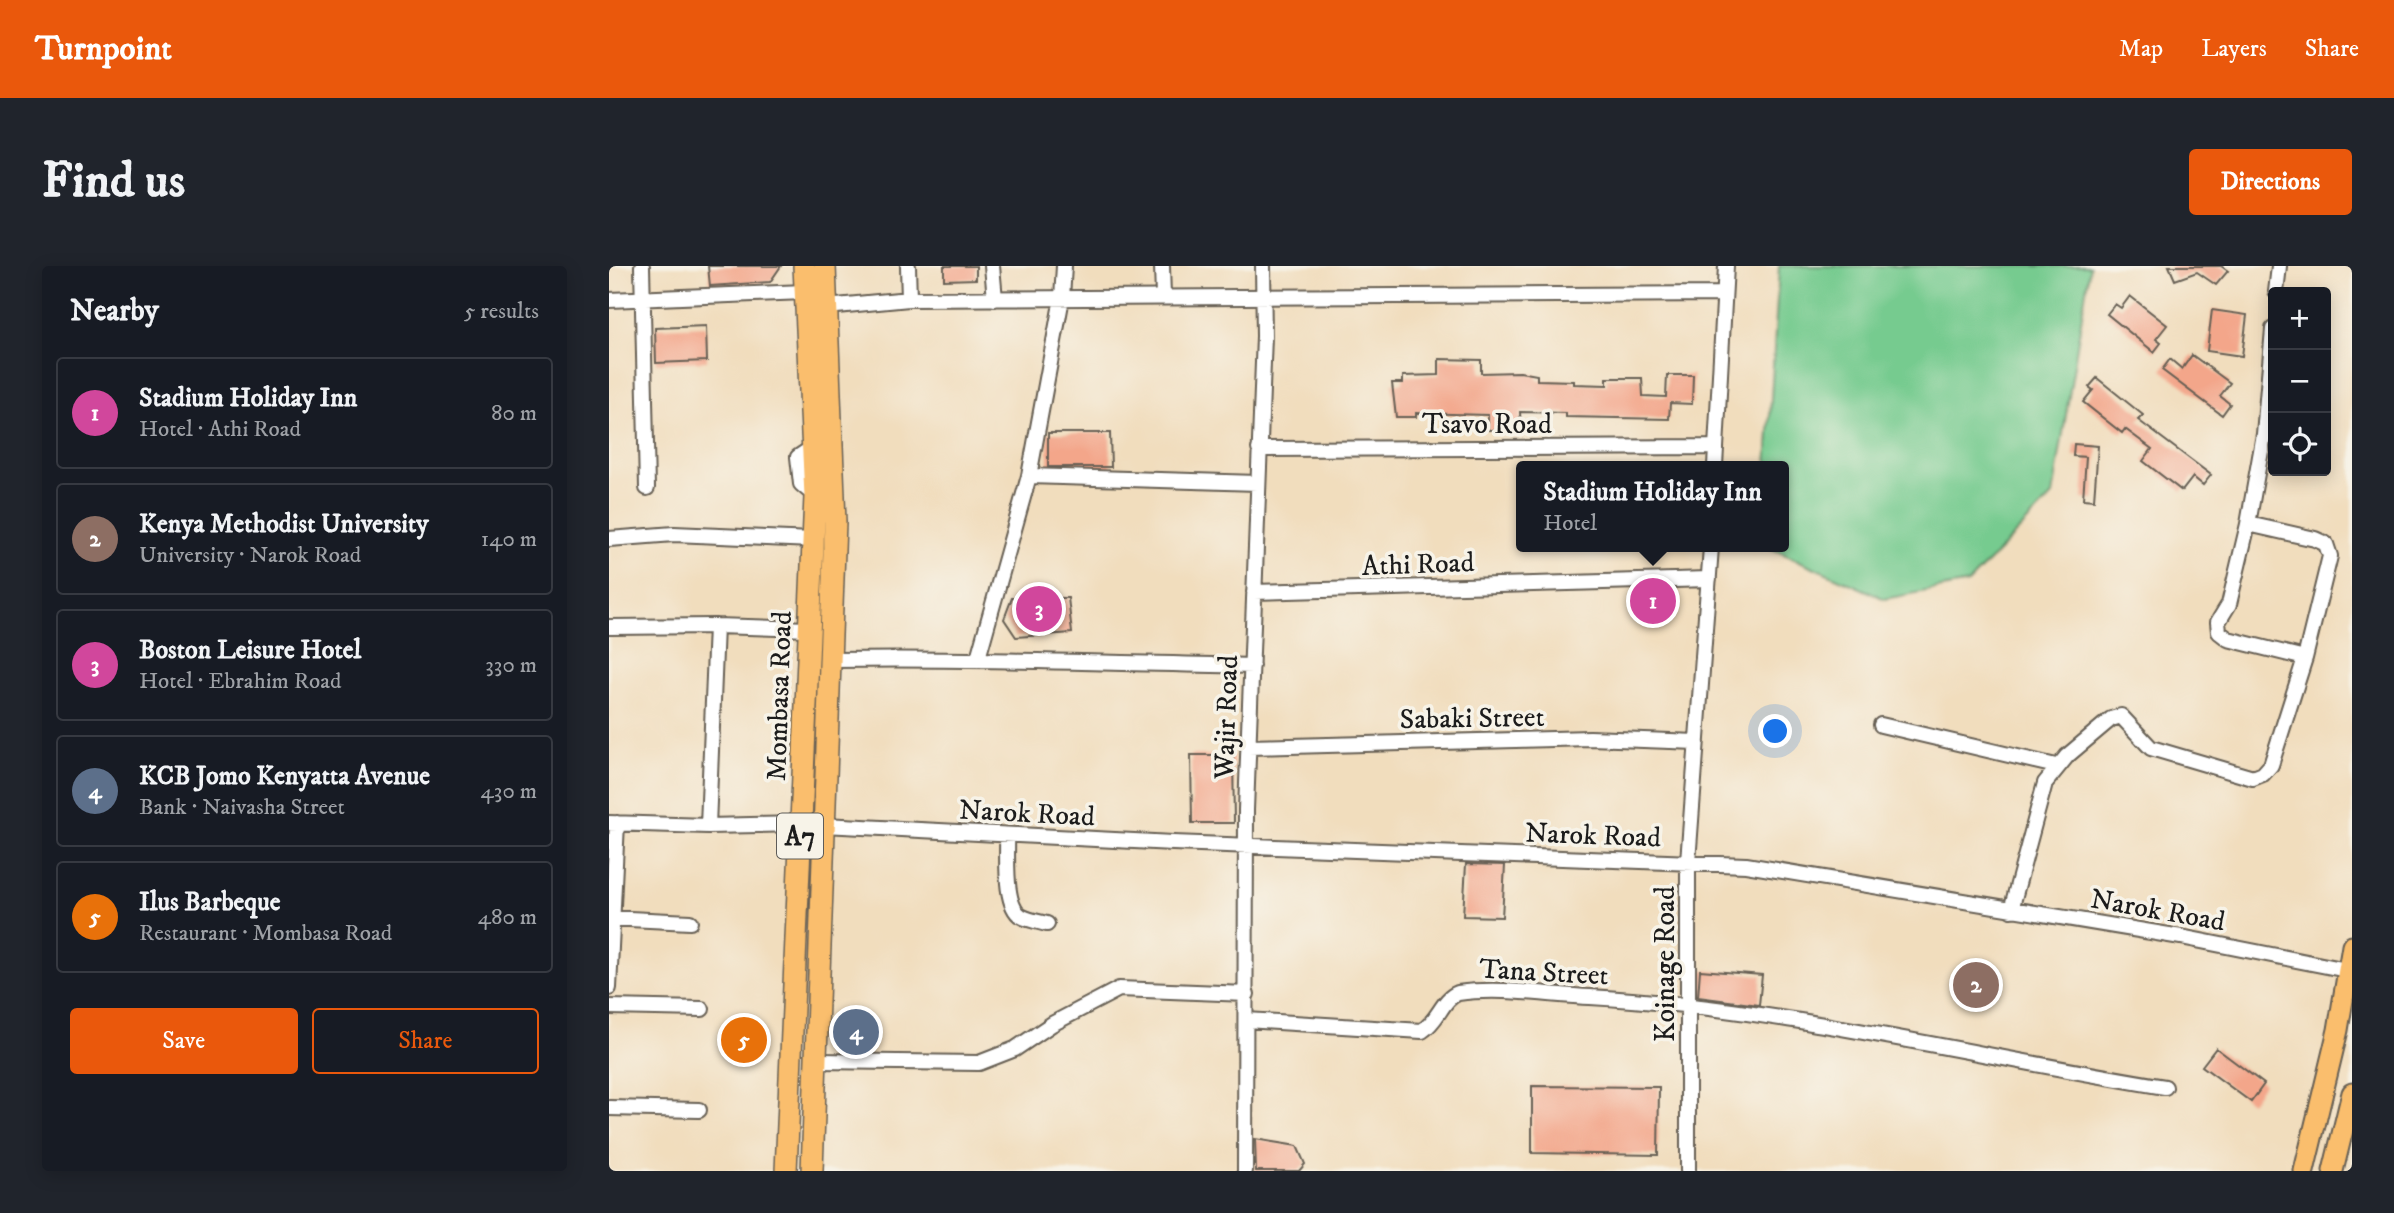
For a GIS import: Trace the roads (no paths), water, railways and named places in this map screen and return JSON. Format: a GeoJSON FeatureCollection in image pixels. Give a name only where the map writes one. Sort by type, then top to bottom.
{"type":"FeatureCollection","features":[{"type":"Feature","properties":{"kind":"highway","name":"Mombasa Road"},"geometry":{"type":"LineString","coordinates":[[804,266],[805,292],[817,335],[835,522],[812,1171]]}},
{"type":"Feature","properties":{"kind":"highway","name":"Mombasa Road"},"geometry":{"type":"LineString","coordinates":[[786,1171],[815,496],[813,447],[817,335],[826,307],[825,266]]}},
{"type":"Feature","properties":{"kind":"highway"},"geometry":{"type":"LineString","coordinates":[[803,785],[825,785]]}},
{"type":"Feature","properties":{"kind":"highway"},"geometry":{"type":"LineString","coordinates":[[799,870],[822,871]]}},
{"type":"Feature","properties":{"kind":"main road"},"geometry":{"type":"LineString","coordinates":[[2304,1171],[2338,1030],[2352,946]]}},
{"type":"Feature","properties":{"kind":"main road"},"geometry":{"type":"LineString","coordinates":[[2333,1171],[2352,1093]]}},
{"type":"Feature","properties":{"kind":"street"},"geometry":{"type":"LineString","coordinates":[[642,266],[647,488]]}},
{"type":"Feature","properties":{"kind":"street"},"geometry":{"type":"LineString","coordinates":[[908,266],[909,299]]}},
{"type":"Feature","properties":{"kind":"street"},"geometry":{"type":"LineString","coordinates":[[992,266],[995,299]]}},
{"type":"Feature","properties":{"kind":"street"},"geometry":{"type":"LineString","coordinates":[[978,658],[1029,476],[1062,298],[1064,266]]}},
{"type":"Feature","properties":{"kind":"street"},"geometry":{"type":"LineString","coordinates":[[1162,266],[1163,296]]}},
{"type":"Feature","properties":{"kind":"street","name":"Wajir Road"},"geometry":{"type":"LineString","coordinates":[[1245,1171],[1245,845],[1263,266]]}},
{"type":"Feature","properties":{"kind":"street"},"geometry":{"type":"LineString","coordinates":[[1715,461],[1725,266]]}},
{"type":"Feature","properties":{"kind":"street"},"geometry":{"type":"LineString","coordinates":[[2277,287],[2279,266]]}},
{"type":"Feature","properties":{"kind":"street"},"geometry":{"type":"LineString","coordinates":[[609,300],[805,292]]}},
{"type":"Feature","properties":{"kind":"street"},"geometry":{"type":"LineString","coordinates":[[826,307],[909,299],[1723,294]]}},
{"type":"Feature","properties":{"kind":"street"},"geometry":{"type":"LineString","coordinates":[[2271,350],[2264,434],[2248,524],[2229,604],[2218,622],[2219,632],[2228,639],[2305,658]]}},
{"type":"Feature","properties":{"kind":"street","name":"Tsavo Road"},"geometry":{"type":"LineString","coordinates":[[1259,449],[1716,447]]}},
{"type":"Feature","properties":{"kind":"street"},"geometry":{"type":"LineString","coordinates":[[1029,476],[1258,483]]}},
{"type":"Feature","properties":{"kind":"street"},"geometry":{"type":"LineString","coordinates":[[2011,910],[2045,783],[2056,766],[2111,719],[2121,716],[2151,748],[2253,778],[2263,774],[2271,765],[2305,658],[2330,556],[2326,544],[2248,524]]}},
{"type":"Feature","properties":{"kind":"street"},"geometry":{"type":"LineString","coordinates":[[609,539],[656,534],[813,541]]}},
{"type":"Feature","properties":{"kind":"street","name":"Koinage Road"},"geometry":{"type":"LineString","coordinates":[[1688,1171],[1688,862],[1711,552]]}},
{"type":"Feature","properties":{"kind":"street","name":"Athi Road"},"geometry":{"type":"LineString","coordinates":[[1254,592],[1709,579]]}},
{"type":"Feature","properties":{"kind":"street"},"geometry":{"type":"LineString","coordinates":[[708,826],[716,626]]}},
{"type":"Feature","properties":{"kind":"street"},"geometry":{"type":"LineString","coordinates":[[609,627],[809,629]]}},
{"type":"Feature","properties":{"kind":"street"},"geometry":{"type":"LineString","coordinates":[[830,660],[978,658],[1100,664],[1252,666]]}},
{"type":"Feature","properties":{"kind":"street"},"geometry":{"type":"LineString","coordinates":[[1881,725],[2056,766]]}},
{"type":"Feature","properties":{"kind":"street","name":"Sabaki Street"},"geometry":{"type":"LineString","coordinates":[[1248,747],[1590,738],[1697,742]]}},
{"type":"Feature","properties":{"kind":"street"},"geometry":{"type":"LineString","coordinates":[[609,988],[613,823],[708,826],[801,824]]}},
{"type":"Feature","properties":{"kind":"street","name":"Narok Road"},"geometry":{"type":"LineString","coordinates":[[824,825],[1007,836],[1746,865],[2181,937],[2349,971]]}},
{"type":"Feature","properties":{"kind":"street"},"geometry":{"type":"LineString","coordinates":[[1007,836],[1009,895],[1013,909],[1021,916],[1047,924]]}},
{"type":"Feature","properties":{"kind":"street"},"geometry":{"type":"LineString","coordinates":[[610,918],[690,922]]}},
{"type":"Feature","properties":{"kind":"street"},"geometry":{"type":"LineString","coordinates":[[816,1061],[979,1063],[1015,1049],[1052,1024],[1119,989],[1247,995]]}},
{"type":"Feature","properties":{"kind":"street","name":"Tana Street"},"geometry":{"type":"LineString","coordinates":[[1246,1020],[1422,1031],[1436,1021],[1453,995],[1465,992],[1690,1006]]}},
{"type":"Feature","properties":{"kind":"street"},"geometry":{"type":"LineString","coordinates":[[1690,1006],[1860,1031],[2037,1067],[2165,1087]]}},
{"type":"Feature","properties":{"kind":"street"},"geometry":{"type":"LineString","coordinates":[[609,1007],[702,1009]]}},
{"type":"Feature","properties":{"kind":"street"},"geometry":{"type":"LineString","coordinates":[[609,1108],[699,1110]]}},
{"type":"Feature","properties":{"kind":"place","name":"Stadium Holiday Inn"},"geometry":{"type":"Point","coordinates":[1653,601]}},
{"type":"Feature","properties":{"kind":"place","name":"Boston Leisure Hotel"},"geometry":{"type":"Point","coordinates":[1039,609]}},
{"type":"Feature","properties":{"kind":"place","name":"Kenya Methodist University"},"geometry":{"type":"Point","coordinates":[1976,985]}},
{"type":"Feature","properties":{"kind":"place","name":"KCB Jomo Kenyatta Avenue"},"geometry":{"type":"Point","coordinates":[856,1032]}},
{"type":"Feature","properties":{"kind":"place","name":"Ilus Barbeque"},"geometry":{"type":"Point","coordinates":[744,1040]}}]}
